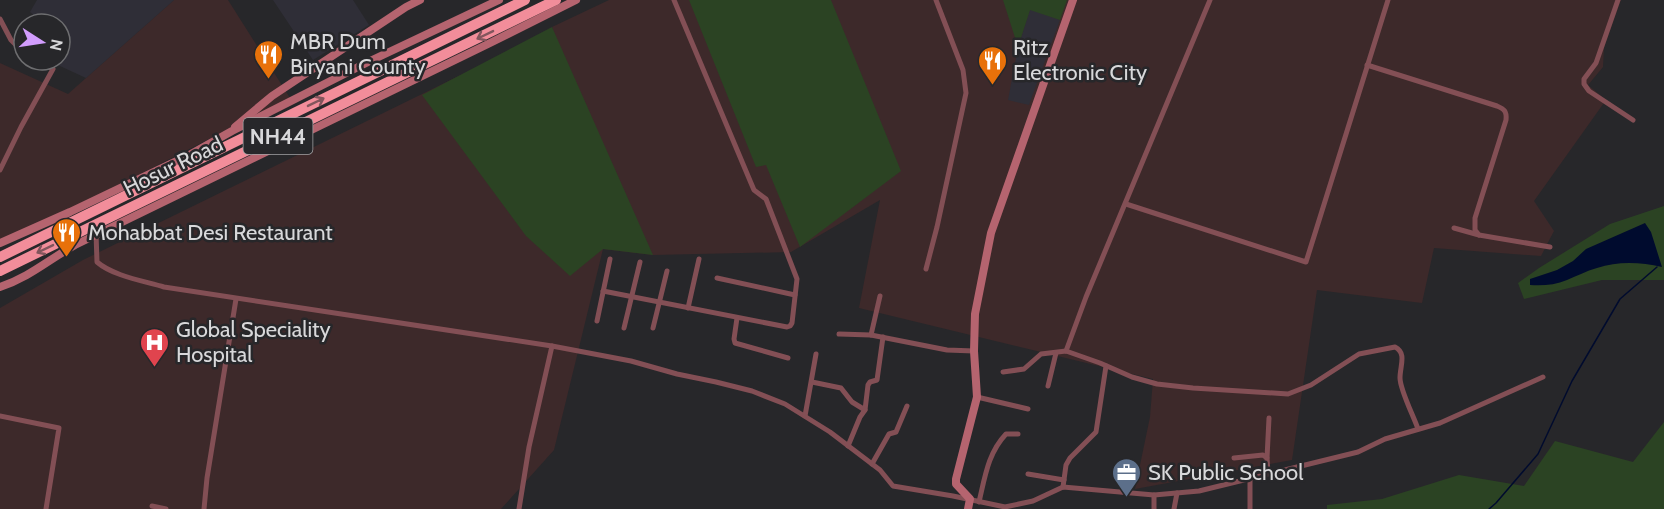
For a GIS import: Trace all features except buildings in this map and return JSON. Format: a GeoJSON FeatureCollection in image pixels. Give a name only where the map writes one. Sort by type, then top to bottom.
{"type":"FeatureCollection","features":[{"type":"Feature","properties":{"kind":"highway","name":"Hosur Road"},"geometry":{"type":"LineString","coordinates":[[0,257],[442,34],[525,0]]}},
{"type":"Feature","properties":{"kind":"highway","name":"Hosur Road"},"geometry":{"type":"LineString","coordinates":[[0,271],[95,231],[556,0]]}},
{"type":"Feature","properties":{"kind":"street"},"geometry":{"type":"LineString","coordinates":[[232,131],[240,121],[273,96],[404,3],[420,0]]}},
{"type":"Feature","properties":{"kind":"street"},"geometry":{"type":"LineString","coordinates":[[0,243],[191,154],[338,78],[442,34],[498,0]]}},
{"type":"Feature","properties":{"kind":"street"},"geometry":{"type":"LineString","coordinates":[[0,287],[21,280],[95,231],[488,45],[576,0]]}},
{"type":"Feature","properties":{"kind":"street"},"geometry":{"type":"LineString","coordinates":[[603,291],[737,318],[790,326],[797,279],[766,199],[754,190],[674,0]]}},
{"type":"Feature","properties":{"kind":"street"},"geometry":{"type":"LineString","coordinates":[[926,269],[966,93],[963,70],[936,0]]}},
{"type":"Feature","properties":{"kind":"street"},"geometry":{"type":"LineString","coordinates":[[974,501],[956,484],[956,478],[977,397],[974,351],[975,314],[991,234],[1073,0]]}},
{"type":"Feature","properties":{"kind":"street"},"geometry":{"type":"LineString","coordinates":[[1066,351],[1086,297],[1210,0]]}},
{"type":"Feature","properties":{"kind":"street"},"geometry":{"type":"LineString","coordinates":[[1126,204],[1306,262],[1388,0]]}},
{"type":"Feature","properties":{"kind":"street"},"geometry":{"type":"LineString","coordinates":[[1618,0],[1596,63],[1584,79],[1584,84],[1589,91],[1633,120]]}},
{"type":"Feature","properties":{"kind":"street"},"geometry":{"type":"LineString","coordinates":[[0,19],[12,41]]}},
{"type":"Feature","properties":{"kind":"street"},"geometry":{"type":"LineString","coordinates":[[1368,65],[1503,108],[1507,113],[1475,218],[1475,230],[1479,235]]}},
{"type":"Feature","properties":{"kind":"street"},"geometry":{"type":"LineString","coordinates":[[0,170],[51,72]]}},
{"type":"Feature","properties":{"kind":"street"},"geometry":{"type":"LineString","coordinates":[[1454,228],[1550,248]]}},
{"type":"Feature","properties":{"kind":"street"},"geometry":{"type":"LineString","coordinates":[[95,231],[97,262],[109,270],[164,287],[552,346],[631,361],[752,391],[785,404],[830,432],[880,470],[893,486],[1005,507],[1033,501],[1064,484]]}},
{"type":"Feature","properties":{"kind":"street"},"geometry":{"type":"LineString","coordinates":[[597,321],[610,259]]}},
{"type":"Feature","properties":{"kind":"street"},"geometry":{"type":"LineString","coordinates":[[688,308],[699,259]]}},
{"type":"Feature","properties":{"kind":"street"},"geometry":{"type":"LineString","coordinates":[[624,328],[640,262]]}},
{"type":"Feature","properties":{"kind":"street"},"geometry":{"type":"LineString","coordinates":[[653,328],[667,271]]}},
{"type":"Feature","properties":{"kind":"street"},"geometry":{"type":"LineString","coordinates":[[717,278],[795,295]]}},
{"type":"Feature","properties":{"kind":"street"},"geometry":{"type":"LineString","coordinates":[[871,335],[880,296]]}},
{"type":"Feature","properties":{"kind":"street"},"geometry":{"type":"LineString","coordinates":[[204,509],[236,299]]}},
{"type":"Feature","properties":{"kind":"street"},"geometry":{"type":"LineString","coordinates":[[737,318],[735,343],[788,358]]}},
{"type":"Feature","properties":{"kind":"street"},"geometry":{"type":"LineString","coordinates":[[839,334],[871,335],[947,350],[974,351]]}},
{"type":"Feature","properties":{"kind":"street"},"geometry":{"type":"LineString","coordinates":[[848,446],[865,410],[868,385],[877,380],[883,337]]}},
{"type":"Feature","properties":{"kind":"street"},"geometry":{"type":"LineString","coordinates":[[528,509],[519,508],[529,447],[552,346]]}},
{"type":"Feature","properties":{"kind":"street"},"geometry":{"type":"LineString","coordinates":[[1003,372],[1024,369],[1041,354],[1066,351],[1132,377],[1157,384],[1288,394],[1311,386],[1359,354],[1395,347],[1401,350],[1400,381],[1418,429]]}},
{"type":"Feature","properties":{"kind":"street"},"geometry":{"type":"LineString","coordinates":[[1048,386],[1056,353]]}},
{"type":"Feature","properties":{"kind":"street"},"geometry":{"type":"LineString","coordinates":[[805,416],[816,354]]}},
{"type":"Feature","properties":{"kind":"street"},"geometry":{"type":"LineString","coordinates":[[1064,484],[1066,465],[1070,458],[1096,432],[1106,366]]}},
{"type":"Feature","properties":{"kind":"street"},"geometry":{"type":"LineString","coordinates":[[1028,474],[1064,484],[1154,495],[1199,491],[1358,452],[1385,439],[1440,423],[1543,377]]}},
{"type":"Feature","properties":{"kind":"street"},"geometry":{"type":"LineString","coordinates":[[812,382],[841,387],[852,402],[865,410]]}},
{"type":"Feature","properties":{"kind":"street"},"geometry":{"type":"LineString","coordinates":[[977,397],[1028,409]]}},
{"type":"Feature","properties":{"kind":"street"},"geometry":{"type":"LineString","coordinates":[[872,464],[889,434],[896,432],[907,406]]}},
{"type":"Feature","properties":{"kind":"street"},"geometry":{"type":"LineString","coordinates":[[0,416],[59,428],[46,509]]}},
{"type":"Feature","properties":{"kind":"street"},"geometry":{"type":"LineString","coordinates":[[1268,473],[1269,418]]}},
{"type":"Feature","properties":{"kind":"street"},"geometry":{"type":"LineString","coordinates":[[968,509],[974,501],[996,443],[1006,434],[1018,434]]}},
{"type":"Feature","properties":{"kind":"street"},"geometry":{"type":"LineString","coordinates":[[1234,458],[1263,456],[1267,458]]}},
{"type":"Feature","properties":{"kind":"street"},"geometry":{"type":"LineString","coordinates":[[1250,477],[1250,509]]}},
{"type":"Feature","properties":{"kind":"street"},"geometry":{"type":"LineString","coordinates":[[1174,509],[1177,493]]}},
{"type":"Feature","properties":{"kind":"street"},"geometry":{"type":"LineString","coordinates":[[1154,495],[1154,509]]}},
{"type":"Feature","properties":{"kind":"street"},"geometry":{"type":"LineString","coordinates":[[152,506],[166,509]]}},
{"type":"Feature","properties":{"kind":"shaded area"},"geometry":{"type":"Polygon","coordinates":[[[37,0],[174,0],[86,78],[72,72],[72,12],[30,12],[37,0]]]}},
{"type":"Feature","properties":{"kind":"shaded area"},"geometry":{"type":"Polygon","coordinates":[[[174,0],[228,0],[290,98],[0,245],[0,63],[12,68],[12,72],[20,72],[68,94],[174,0]]]}},
{"type":"Feature","properties":{"kind":"shaded area"},"geometry":{"type":"Polygon","coordinates":[[[273,0],[353,0],[369,25],[313,60],[273,0]]]}},
{"type":"Feature","properties":{"kind":"shaded area"},"geometry":{"type":"Polygon","coordinates":[[[609,0],[1621,0],[1604,48],[1603,67],[1588,85],[1606,100],[1534,201],[1554,231],[1541,256],[1434,248],[1422,303],[1317,290],[1292,460],[1135,489],[1150,417],[1153,379],[859,308],[880,200],[791,252],[653,255],[603,249],[554,450],[501,509],[0,509],[0,308],[83,260],[553,30],[552,27],[609,0]]]}},
{"type":"Feature","properties":{"kind":"shaded area"},"geometry":{"type":"Polygon","coordinates":[[[1030,9],[1060,20],[1029,105],[1008,100],[1018,47],[1030,9]]]}},
{"type":"Feature","properties":{"kind":"green space"},"geometry":{"type":"Polygon","coordinates":[[[689,0],[831,0],[901,171],[800,247],[766,165],[756,167],[689,0]]]}},
{"type":"Feature","properties":{"kind":"green space"},"geometry":{"type":"Polygon","coordinates":[[[1003,0],[1067,0],[1060,20],[1030,10],[1018,47],[1003,0]]]}},
{"type":"Feature","properties":{"kind":"green space"},"geometry":{"type":"Polygon","coordinates":[[[552,27],[653,255],[603,249],[570,276],[526,236],[422,95],[552,27]]]}},
{"type":"Feature","properties":{"kind":"green space"},"geometry":{"type":"Polygon","coordinates":[[[1664,206],[1664,280],[1602,280],[1524,299],[1518,283],[1539,268],[1610,224],[1664,206]]]}},
{"type":"Feature","properties":{"kind":"green space"},"geometry":{"type":"Polygon","coordinates":[[[1664,422],[1664,509],[1327,509],[1327,505],[1382,499],[1459,475],[1524,486],[1555,441],[1633,462],[1664,422]]]}},
{"type":"Feature","properties":{"kind":"water"},"geometry":{"type":"Polygon","coordinates":[[[1645,223],[1651,232],[1662,267],[1637,263],[1613,264],[1593,269],[1558,283],[1530,285],[1530,279],[1557,270],[1573,261],[1586,249],[1645,223]]]}},
{"type":"Feature","properties":{"kind":"waterway"},"geometry":{"type":"LineString","coordinates":[[1489,509],[1538,454],[1572,381],[1620,299],[1657,267]]}},
{"type":"Feature","properties":{"kind":"place","name":"MBR Dum Biryani County"},"geometry":{"type":"Point","coordinates":[269,80]}},
{"type":"Feature","properties":{"kind":"place","name":"Ritz Electronic City"},"geometry":{"type":"Point","coordinates":[992,86]}},
{"type":"Feature","properties":{"kind":"place","name":"Mohabbat Desi Restaurant"},"geometry":{"type":"Point","coordinates":[67,258]}},
{"type":"Feature","properties":{"kind":"place","name":"Global Speciality Hospital"},"geometry":{"type":"Point","coordinates":[155,368]}},
{"type":"Feature","properties":{"kind":"place","name":"SK Public School"},"geometry":{"type":"Point","coordinates":[1127,498]}}]}
